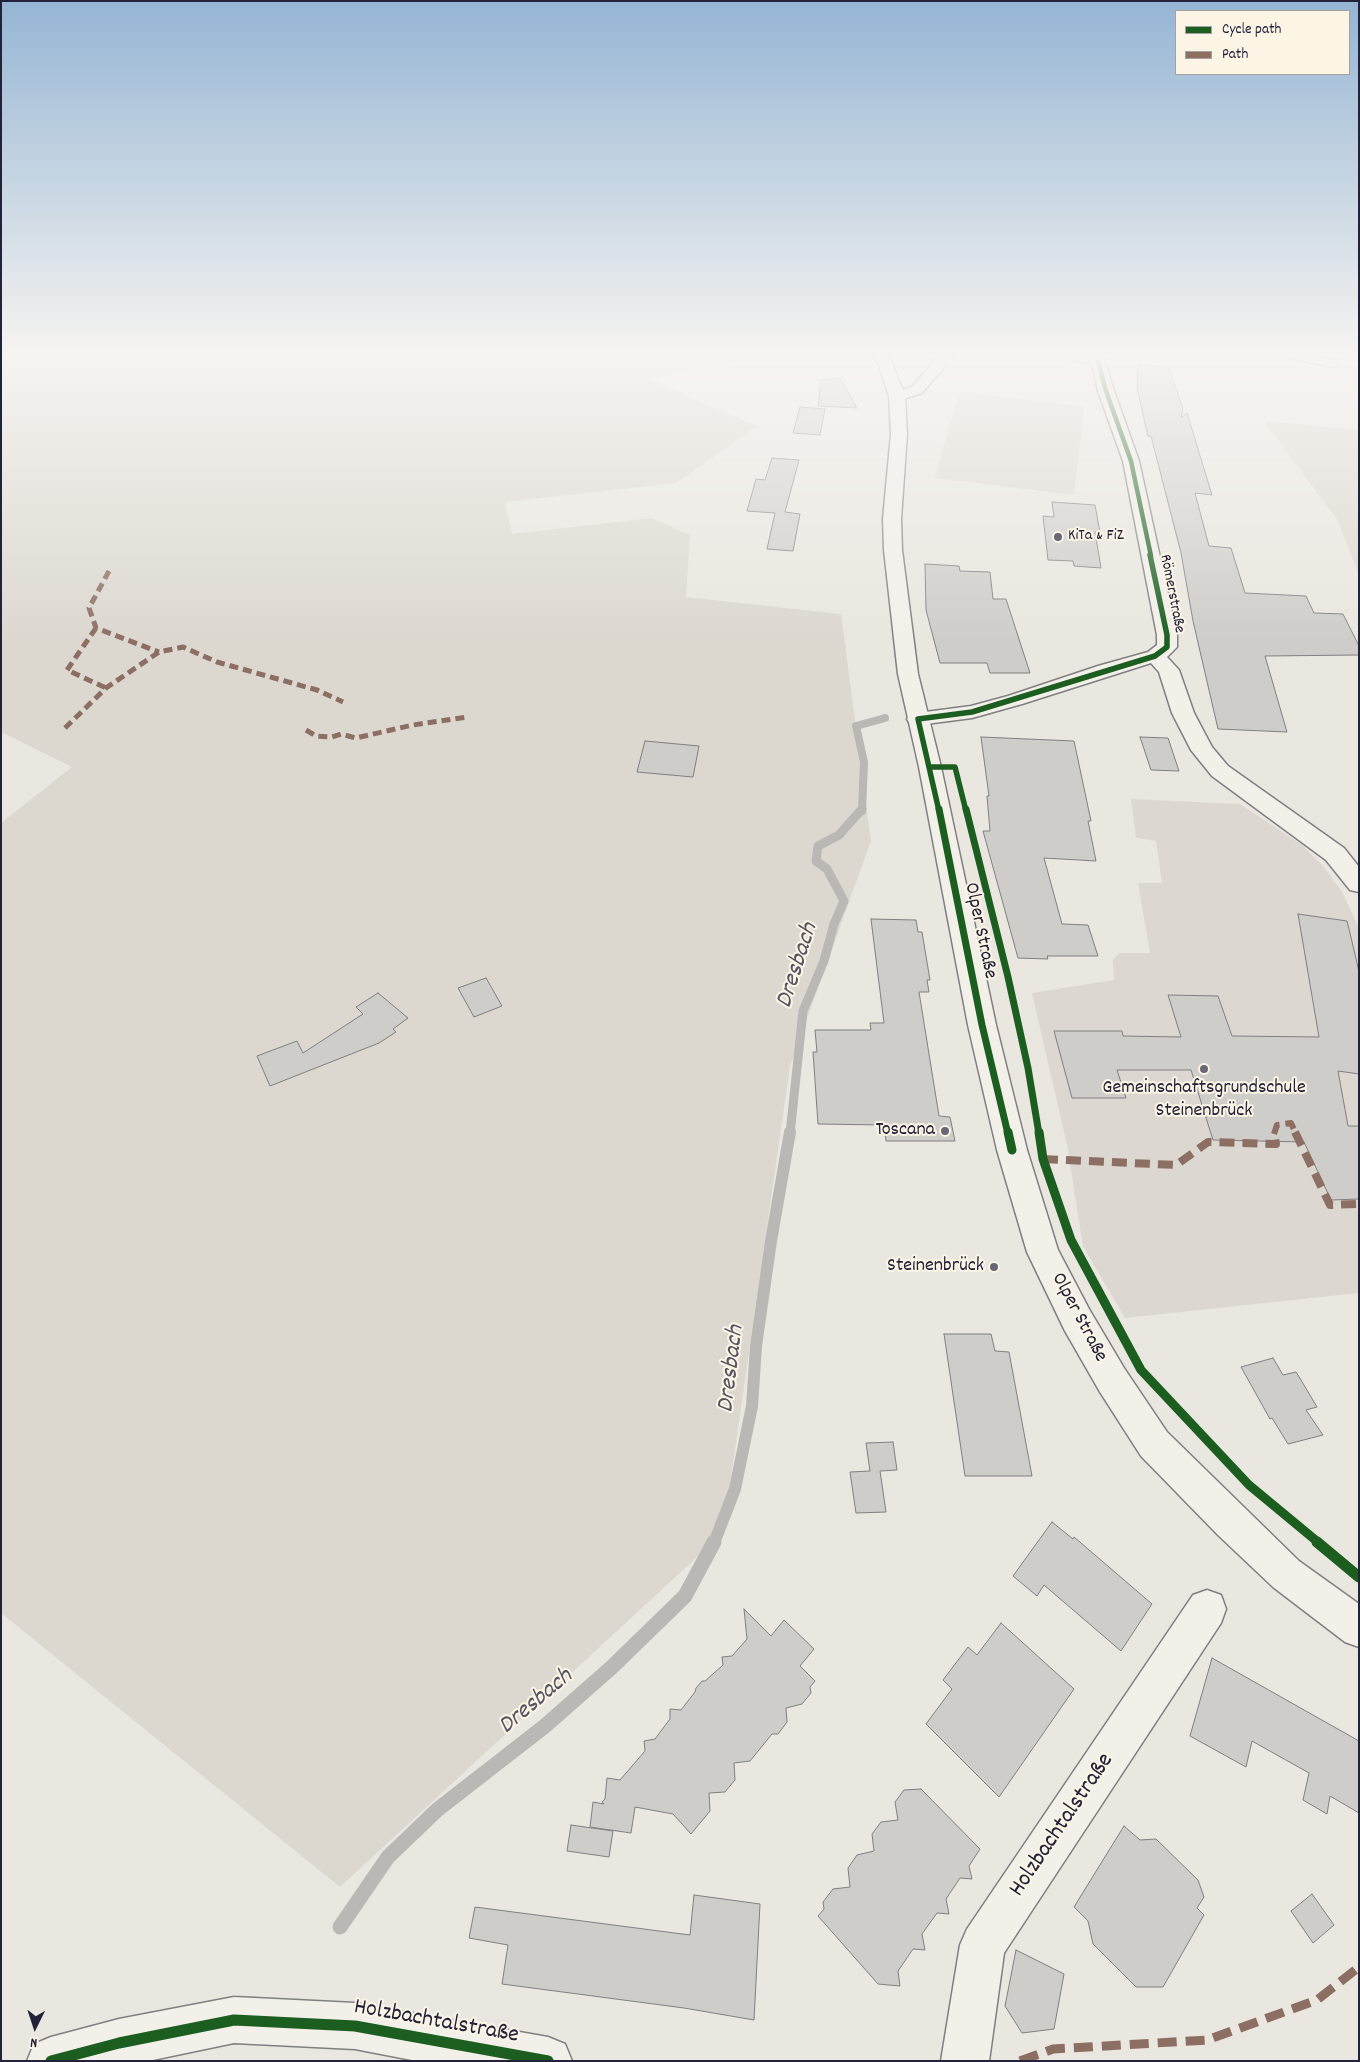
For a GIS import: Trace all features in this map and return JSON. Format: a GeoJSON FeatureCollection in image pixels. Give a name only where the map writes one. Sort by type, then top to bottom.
{"type":"FeatureCollection","features":[{"type":"Feature","properties":{"kind":"street","name":"Olper Straße"},"geometry":{"type":"LineString","coordinates":[[898,451],[892,519],[892,550],[908,674],[930,767],[982,1025],[1012,1150],[1043,1252],[1077,1320],[1112,1380],[1154,1444],[1231,1522],[1286,1574],[1359,1628]]}},
{"type":"Feature","properties":{"kind":"street","name":"Römerstraße"},"geometry":{"type":"LineString","coordinates":[[918,718],[972,712],[1156,656],[1167,647],[1165,626],[1128,451]]}},
{"type":"Feature","properties":{"kind":"street","name":"Römerstraße"},"geometry":{"type":"LineString","coordinates":[[1156,656],[1169,670],[1183,713],[1202,750],[1220,771],[1335,854],[1359,884]]}},
{"type":"Feature","properties":{"kind":"street","name":"Holzbachtalstraße"},"geometry":{"type":"LineString","coordinates":[[965,2061],[983,1945],[1207,1609]]}},
{"type":"Feature","properties":{"kind":"street","name":"Holzbachtalstraße"},"geometry":{"type":"LineString","coordinates":[[51,2061],[119,2044],[234,2020],[355,2026],[548,2061]]}},
{"type":"Feature","properties":{"kind":"shaded area"},"geometry":{"type":"Polygon","coordinates":[[[1,451],[721,451],[676,483],[505,502],[512,534],[652,518],[690,535],[686,597],[841,614],[871,841],[790,1066],[723,1533],[340,1887],[1,1613],[1,823],[72,767],[1,732],[1,451]]]}},
{"type":"Feature","properties":{"kind":"shaded area"},"geometry":{"type":"Polygon","coordinates":[[[942,451],[1079,451],[1074,495],[935,478],[942,451]]]}},
{"type":"Feature","properties":{"kind":"shaded area"},"geometry":{"type":"Polygon","coordinates":[[[1286,451],[1359,451],[1359,575],[1338,521],[1286,451]]]}},
{"type":"Feature","properties":{"kind":"shaded area","name":"Gemeinschaftsgrundschule Steinenbrück"},"geometry":{"type":"Polygon","coordinates":[[[1131,799],[1240,804],[1302,845],[1324,867],[1342,892],[1357,924],[1359,932],[1359,1293],[1125,1318],[1083,1246],[1067,1145],[1032,993],[1114,980],[1113,959],[1120,953],[1150,953],[1138,883],[1162,883],[1156,841],[1136,838],[1131,799]]]}},
{"type":"Feature","properties":{"kind":"building"},"geometry":{"type":"Polygon","coordinates":[[[1155,451],[1199,451],[1212,495],[1195,493],[1209,546],[1231,548],[1245,593],[1306,596],[1314,613],[1343,614],[1359,646],[1359,655],[1265,656],[1287,732],[1218,729],[1193,621],[1181,553],[1155,451]]]}},
{"type":"Feature","properties":{"kind":"building"},"geometry":{"type":"Polygon","coordinates":[[[772,458],[799,460],[785,512],[800,514],[793,551],[767,549],[775,513],[747,511],[756,479],[765,480],[772,458]]]}},
{"type":"Feature","properties":{"kind":"building","name":"KiTa & FiZ"},"geometry":{"type":"Polygon","coordinates":[[[1052,502],[1095,505],[1100,533],[1095,532],[1101,568],[1074,566],[1073,561],[1048,560],[1043,516],[1054,517],[1052,502]]]}},
{"type":"Feature","properties":{"kind":"building"},"geometry":{"type":"Polygon","coordinates":[[[925,564],[959,566],[960,571],[990,572],[993,599],[1006,599],[1030,673],[990,673],[987,663],[940,663],[926,610],[925,564]]]}},
{"type":"Feature","properties":{"kind":"building"},"geometry":{"type":"Polygon","coordinates":[[[981,737],[1074,741],[1091,821],[1088,821],[1096,861],[1044,858],[1062,924],[1088,925],[1098,956],[1047,956],[1048,959],[1018,958],[983,831],[990,831],[987,796],[989,796],[981,737]]]}},
{"type":"Feature","properties":{"kind":"building"},"geometry":{"type":"Polygon","coordinates":[[[1140,737],[1168,738],[1179,771],[1151,770],[1140,737]]]}},
{"type":"Feature","properties":{"kind":"building"},"geometry":{"type":"Polygon","coordinates":[[[645,741],[699,746],[693,777],[637,772],[645,741]]]}},
{"type":"Feature","properties":{"kind":"building"},"geometry":{"type":"Polygon","coordinates":[[[1298,914],[1347,921],[1359,972],[1359,1074],[1338,1071],[1348,1126],[1359,1126],[1359,1199],[1331,1200],[1304,1142],[1213,1140],[1191,1070],[1117,1070],[1126,1098],[1072,1098],[1054,1031],[1122,1031],[1123,1036],[1181,1037],[1168,995],[1218,996],[1232,1036],[1319,1037],[1298,914]]]}},
{"type":"Feature","properties":{"kind":"building"},"geometry":{"type":"Polygon","coordinates":[[[871,919],[916,920],[918,932],[922,932],[930,980],[927,980],[929,992],[919,992],[939,1116],[950,1117],[955,1141],[886,1141],[884,1125],[818,1124],[813,1052],[817,1052],[815,1030],[871,1030],[870,1023],[884,1023],[871,919]]]}},
{"type":"Feature","properties":{"kind":"building"},"geometry":{"type":"Polygon","coordinates":[[[486,978],[502,1006],[474,1017],[458,988],[486,978]]]}},
{"type":"Feature","properties":{"kind":"building"},"geometry":{"type":"Polygon","coordinates":[[[378,993],[408,1018],[393,1029],[396,1032],[379,1043],[270,1086],[257,1056],[297,1041],[303,1053],[363,1014],[356,1007],[378,993]]]}},
{"type":"Feature","properties":{"kind":"building"},"geometry":{"type":"Polygon","coordinates":[[[944,1334],[991,1334],[995,1351],[1009,1352],[1032,1476],[965,1476],[944,1334]]]}},
{"type":"Feature","properties":{"kind":"building"},"geometry":{"type":"Polygon","coordinates":[[[1273,1358],[1283,1375],[1296,1372],[1317,1407],[1306,1410],[1323,1435],[1288,1444],[1272,1418],[1270,1419],[1241,1367],[1273,1358]]]}},
{"type":"Feature","properties":{"kind":"building"},"geometry":{"type":"Polygon","coordinates":[[[893,1442],[897,1470],[880,1471],[886,1512],[856,1513],[850,1472],[870,1471],[866,1443],[893,1442]]]}},
{"type":"Feature","properties":{"kind":"building"},"geometry":{"type":"Polygon","coordinates":[[[1052,1522],[1073,1539],[1074,1537],[1152,1604],[1121,1651],[1044,1585],[1037,1596],[1013,1576],[1052,1522]]]}},
{"type":"Feature","properties":{"kind":"building"},"geometry":{"type":"Polygon","coordinates":[[[744,1609],[771,1636],[784,1620],[814,1649],[800,1666],[815,1681],[810,1687],[811,1693],[802,1704],[786,1708],[787,1722],[778,1734],[772,1734],[750,1761],[734,1763],[735,1780],[725,1792],[709,1793],[710,1811],[691,1834],[673,1814],[635,1807],[631,1833],[590,1827],[593,1802],[604,1804],[602,1802],[605,1799],[607,1778],[620,1780],[645,1751],[644,1741],[655,1739],[670,1719],[670,1709],[681,1710],[702,1681],[705,1681],[723,1665],[722,1657],[732,1656],[747,1639],[744,1609]]]}},
{"type":"Feature","properties":{"kind":"building"},"geometry":{"type":"Polygon","coordinates":[[[1001,1623],[1074,1689],[999,1797],[926,1724],[952,1689],[943,1680],[968,1647],[977,1655],[1001,1623]]]}},
{"type":"Feature","properties":{"kind":"building"},"geometry":{"type":"Polygon","coordinates":[[[1212,1658],[1359,1741],[1359,1813],[1330,1796],[1327,1814],[1303,1800],[1309,1773],[1252,1741],[1246,1767],[1190,1736],[1212,1658]]]}},
{"type":"Feature","properties":{"kind":"building"},"geometry":{"type":"Polygon","coordinates":[[[921,1789],[980,1849],[969,1866],[972,1879],[960,1878],[946,1899],[949,1914],[937,1913],[922,1934],[925,1950],[913,1949],[898,1971],[900,1986],[878,1984],[818,1916],[824,1909],[823,1902],[833,1889],[850,1887],[848,1868],[857,1855],[874,1851],[872,1834],[881,1822],[898,1820],[895,1802],[904,1790],[921,1789]]]}},
{"type":"Feature","properties":{"kind":"building"},"geometry":{"type":"Polygon","coordinates":[[[571,1825],[613,1831],[609,1857],[567,1851],[571,1825]]]}},
{"type":"Feature","properties":{"kind":"building"},"geometry":{"type":"Polygon","coordinates":[[[1124,1826],[1140,1840],[1156,1839],[1198,1880],[1204,1897],[1197,1908],[1204,1915],[1163,1987],[1136,1987],[1093,1944],[1088,1921],[1074,1907],[1124,1826]]]}},
{"type":"Feature","properties":{"kind":"building"},"geometry":{"type":"Polygon","coordinates":[[[1312,1894],[1334,1925],[1313,1943],[1291,1911],[1312,1894]]]}},
{"type":"Feature","properties":{"kind":"building"},"geometry":{"type":"Polygon","coordinates":[[[694,1895],[760,1904],[754,2020],[684,2008],[502,1984],[508,1945],[469,1938],[475,1907],[690,1935],[694,1895]]]}},
{"type":"Feature","properties":{"kind":"building"},"geometry":{"type":"Polygon","coordinates":[[[1016,1950],[1064,1974],[1054,2029],[1022,2033],[1005,2006],[1016,1950]]]}},
{"type":"Feature","properties":{"kind":"waterway","name":"Dresbach"},"geometry":{"type":"LineString","coordinates":[[862,811],[864,762],[856,726],[885,718]]}},
{"type":"Feature","properties":{"kind":"waterway","name":"Dresbach"},"geometry":{"type":"LineString","coordinates":[[790,1134],[803,1011],[824,961],[834,924],[844,901],[827,869],[816,861],[818,846],[839,835],[862,809]]}},
{"type":"Feature","properties":{"kind":"waterway","name":"Dresbach"},"geometry":{"type":"LineString","coordinates":[[714,1543],[735,1489],[752,1406],[756,1346],[771,1241],[790,1132]]}},
{"type":"Feature","properties":{"kind":"waterway","name":"Dresbach"},"geometry":{"type":"LineString","coordinates":[[340,1927],[388,1857],[437,1810],[545,1726],[612,1667],[685,1596],[714,1542]]}},
{"type":"Feature","properties":{"kind":"marked path"},"geometry":{"type":"LineString","coordinates":[[109,571],[89,608],[96,628],[159,652]]}},
{"type":"Feature","properties":{"kind":"marked path"},"geometry":{"type":"LineString","coordinates":[[96,628],[67,670],[106,688]]}},
{"type":"Feature","properties":{"kind":"marked path"},"geometry":{"type":"LineString","coordinates":[[65,728],[106,688],[159,652],[183,647],[217,662],[317,690],[343,702]]}},
{"type":"Feature","properties":{"kind":"marked path"},"geometry":{"type":"LineString","coordinates":[[306,730],[316,736],[332,737],[341,734],[356,738],[413,725],[467,717]]}},
{"type":"Feature","properties":{"kind":"marked path"},"geometry":{"type":"LineString","coordinates":[[1043,1159],[1176,1165],[1208,1142],[1276,1144],[1274,1133],[1277,1125],[1291,1123],[1330,1205],[1359,1204]]}},
{"type":"Feature","properties":{"kind":"marked path"},"geometry":{"type":"LineString","coordinates":[[1020,2061],[1053,2049],[1207,2040],[1317,2000],[1359,1967]]}},
{"type":"Feature","properties":{"kind":"cycle path"},"geometry":{"type":"LineString","coordinates":[[1012,1150],[982,1025],[930,767],[918,719],[972,712],[1015,700],[1105,670],[1155,656],[1167,647],[1167,635],[1128,451]]}},
{"type":"Feature","properties":{"kind":"cycle path"},"geometry":{"type":"LineString","coordinates":[[930,767],[955,767],[1008,977],[1028,1068],[1043,1159],[1071,1240],[1141,1370],[1249,1485],[1359,1577]]}},
{"type":"Feature","properties":{"kind":"cycle path"},"geometry":{"type":"LineString","coordinates":[[51,2061],[119,2043],[234,2020],[355,2026],[548,2061]]}},
{"type":"Feature","properties":{"kind":"place","name":"KiTa & FiZ"},"geometry":{"type":"Point","coordinates":[1058,537]}},
{"type":"Feature","properties":{"kind":"place","name":"Gemeinschaftsgrundschule Steinenbrück"},"geometry":{"type":"Point","coordinates":[1204,1069]}},
{"type":"Feature","properties":{"kind":"place","name":"Toscana"},"geometry":{"type":"Point","coordinates":[945,1131]}},
{"type":"Feature","properties":{"kind":"place","name":"Steinenbrück"},"geometry":{"type":"Point","coordinates":[994,1267]}}]}
